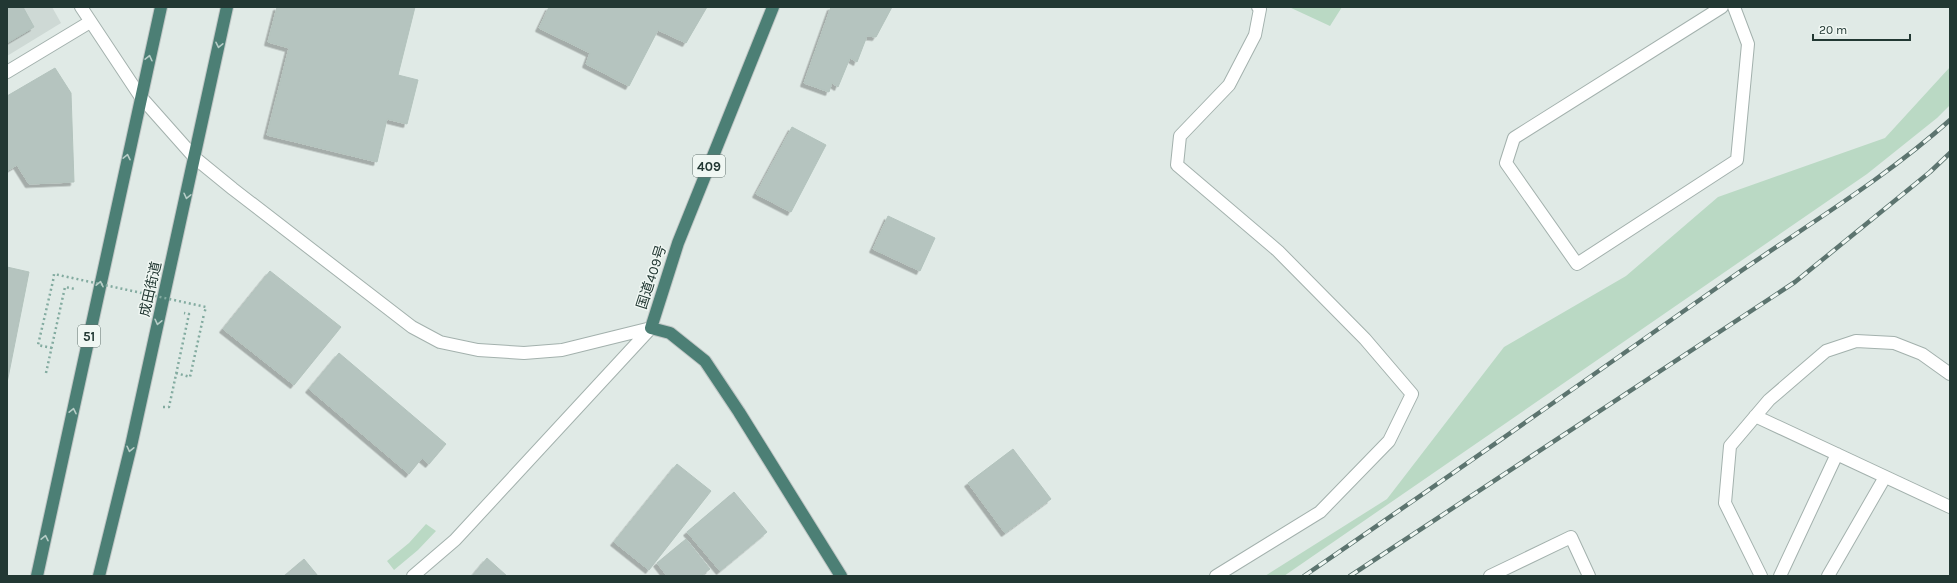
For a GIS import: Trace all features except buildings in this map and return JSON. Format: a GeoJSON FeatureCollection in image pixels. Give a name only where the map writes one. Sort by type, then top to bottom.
{"type":"FeatureCollection","features":[{"type":"Feature","properties":{"kind":"highway","name":"51"},"geometry":{"type":"LineString","coordinates":[[37,576],[140,96],[161,7]]}},
{"type":"Feature","properties":{"kind":"highway","name":"成田街道"},"geometry":{"type":"LineString","coordinates":[[99,576],[131,446],[227,7]]}},
{"type":"Feature","properties":{"kind":"highway","name":"国道409号"},"geometry":{"type":"LineString","coordinates":[[773,7],[678,244],[651,328],[670,333],[705,361],[740,412],[841,576]]}},
{"type":"Feature","properties":{"kind":"street"},"geometry":{"type":"LineString","coordinates":[[81,7],[140,96],[195,158],[412,327],[440,342],[478,350],[524,353],[562,350],[651,328]]}},
{"type":"Feature","properties":{"kind":"street"},"geometry":{"type":"LineString","coordinates":[[1216,576],[1320,512],[1389,441],[1412,394],[1366,339],[1278,251],[1177,165],[1180,136],[1229,85],[1255,36],[1260,9],[1258,7]]}},
{"type":"Feature","properties":{"kind":"street"},"geometry":{"type":"LineString","coordinates":[[1722,7],[1514,138],[1506,163],[1577,264],[1737,160],[1748,44],[1734,7]]}},
{"type":"Feature","properties":{"kind":"street"},"geometry":{"type":"LineString","coordinates":[[7,72],[90,22]]}},
{"type":"Feature","properties":{"kind":"street"},"geometry":{"type":"LineString","coordinates":[[413,576],[455,540],[651,328]]}},
{"type":"Feature","properties":{"kind":"street"},"geometry":{"type":"LineString","coordinates":[[1761,576],[1725,503],[1730,446],[1769,400],[1826,351],[1856,341],[1894,343],[1922,354],[1950,374]]}},
{"type":"Feature","properties":{"kind":"street"},"geometry":{"type":"LineString","coordinates":[[1755,416],[1950,507]]}},
{"type":"Feature","properties":{"kind":"street"},"geometry":{"type":"LineString","coordinates":[[1780,576],[1837,454]]}},
{"type":"Feature","properties":{"kind":"street"},"geometry":{"type":"LineString","coordinates":[[1828,576],[1885,477]]}},
{"type":"Feature","properties":{"kind":"street"},"geometry":{"type":"LineString","coordinates":[[1490,576],[1571,537],[1588,576]]}},
{"type":"Feature","properties":{"kind":"path"},"geometry":{"type":"LineString","coordinates":[[52,348],[38,345],[54,274],[206,307],[190,377],[176,373]]}},
{"type":"Feature","properties":{"kind":"path"},"geometry":{"type":"LineString","coordinates":[[46,373],[65,287],[75,289]]}},
{"type":"Feature","properties":{"kind":"path"},"geometry":{"type":"LineString","coordinates":[[160,406],[169,407],[189,314]]}},
{"type":"Feature","properties":{"kind":"shaded area"},"geometry":{"type":"Polygon","coordinates":[[[7,7],[52,7],[61,23],[7,56],[7,7]]]}},
{"type":"Feature","properties":{"kind":"green space"},"geometry":{"type":"Polygon","coordinates":[[[1289,7],[1342,7],[1330,26],[1289,7]]]}},
{"type":"Feature","properties":{"kind":"green space"},"geometry":{"type":"Polygon","coordinates":[[[1950,67],[1950,105],[1937,118],[1867,174],[1284,576],[1265,576],[1387,499],[1504,347],[1626,276],[1718,197],[1885,138],[1950,67]]]}},
{"type":"Feature","properties":{"kind":"green space"},"geometry":{"type":"Polygon","coordinates":[[[426,524],[436,531],[418,550],[394,570],[387,561],[409,543],[426,524]]]}},
{"type":"Feature","properties":{"kind":"railway"},"geometry":{"type":"LineString","coordinates":[[1304,576],[1728,280],[1869,184],[1950,120]]}},
{"type":"Feature","properties":{"kind":"railway"},"geometry":{"type":"LineString","coordinates":[[1350,576],[1795,282],[1930,172],[1950,153]]}}]}
